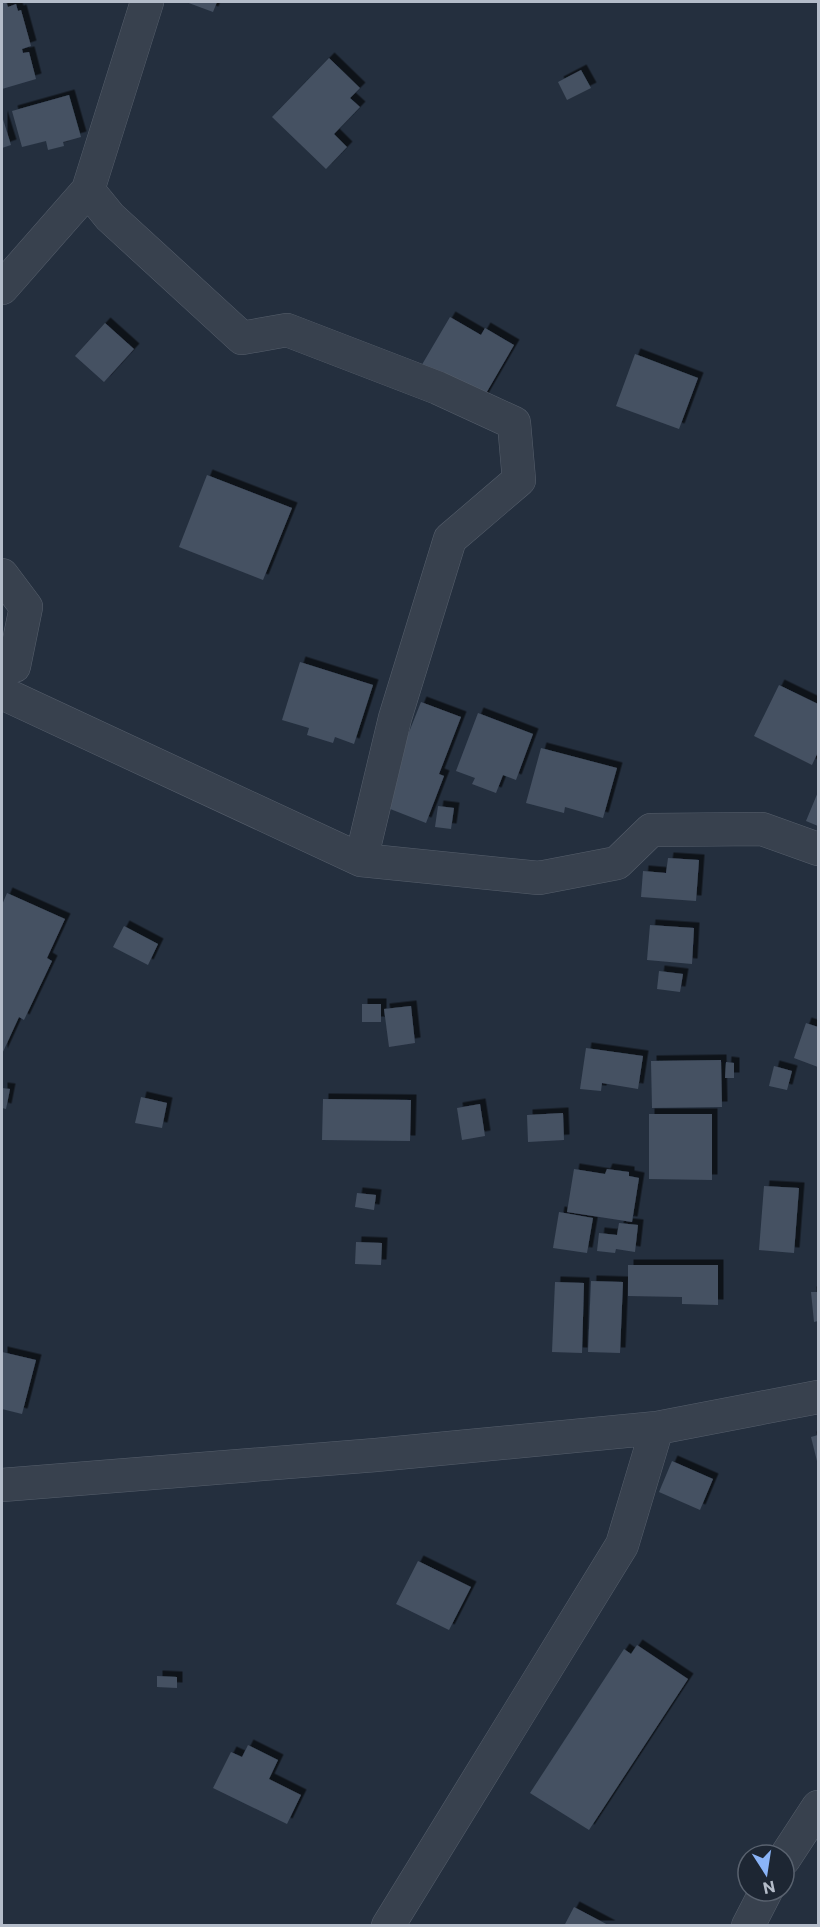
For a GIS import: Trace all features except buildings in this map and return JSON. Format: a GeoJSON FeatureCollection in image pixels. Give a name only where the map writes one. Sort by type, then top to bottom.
{"type":"FeatureCollection","features":[{"type":"Feature","properties":{"kind":"street"},"geometry":{"type":"LineString","coordinates":[[2,288],[87,190],[147,2]]}},
{"type":"Feature","properties":{"kind":"street"},"geometry":{"type":"LineString","coordinates":[[87,190],[110,217],[242,338],[287,330],[438,388],[514,423],[519,480],[450,539],[395,718],[362,860]]}},
{"type":"Feature","properties":{"kind":"street"},"geometry":{"type":"LineString","coordinates":[[2,575],[26,607],[14,666],[2,669]]}},
{"type":"Feature","properties":{"kind":"street"},"geometry":{"type":"LineString","coordinates":[[2,693],[362,860],[539,878],[617,863],[651,830],[762,829],[819,849]]}},
{"type":"Feature","properties":{"kind":"street"},"geometry":{"type":"LineString","coordinates":[[2,1485],[376,1455],[657,1428],[819,1397]]}},
{"type":"Feature","properties":{"kind":"street"},"geometry":{"type":"LineString","coordinates":[[388,1926],[622,1545],[657,1428]]}},
{"type":"Feature","properties":{"kind":"street"},"geometry":{"type":"LineString","coordinates":[[794,1843],[819,1807]]}},
{"type":"Feature","properties":{"kind":"street"},"geometry":{"type":"LineString","coordinates":[[748,1926],[760,1903]]}}]}
